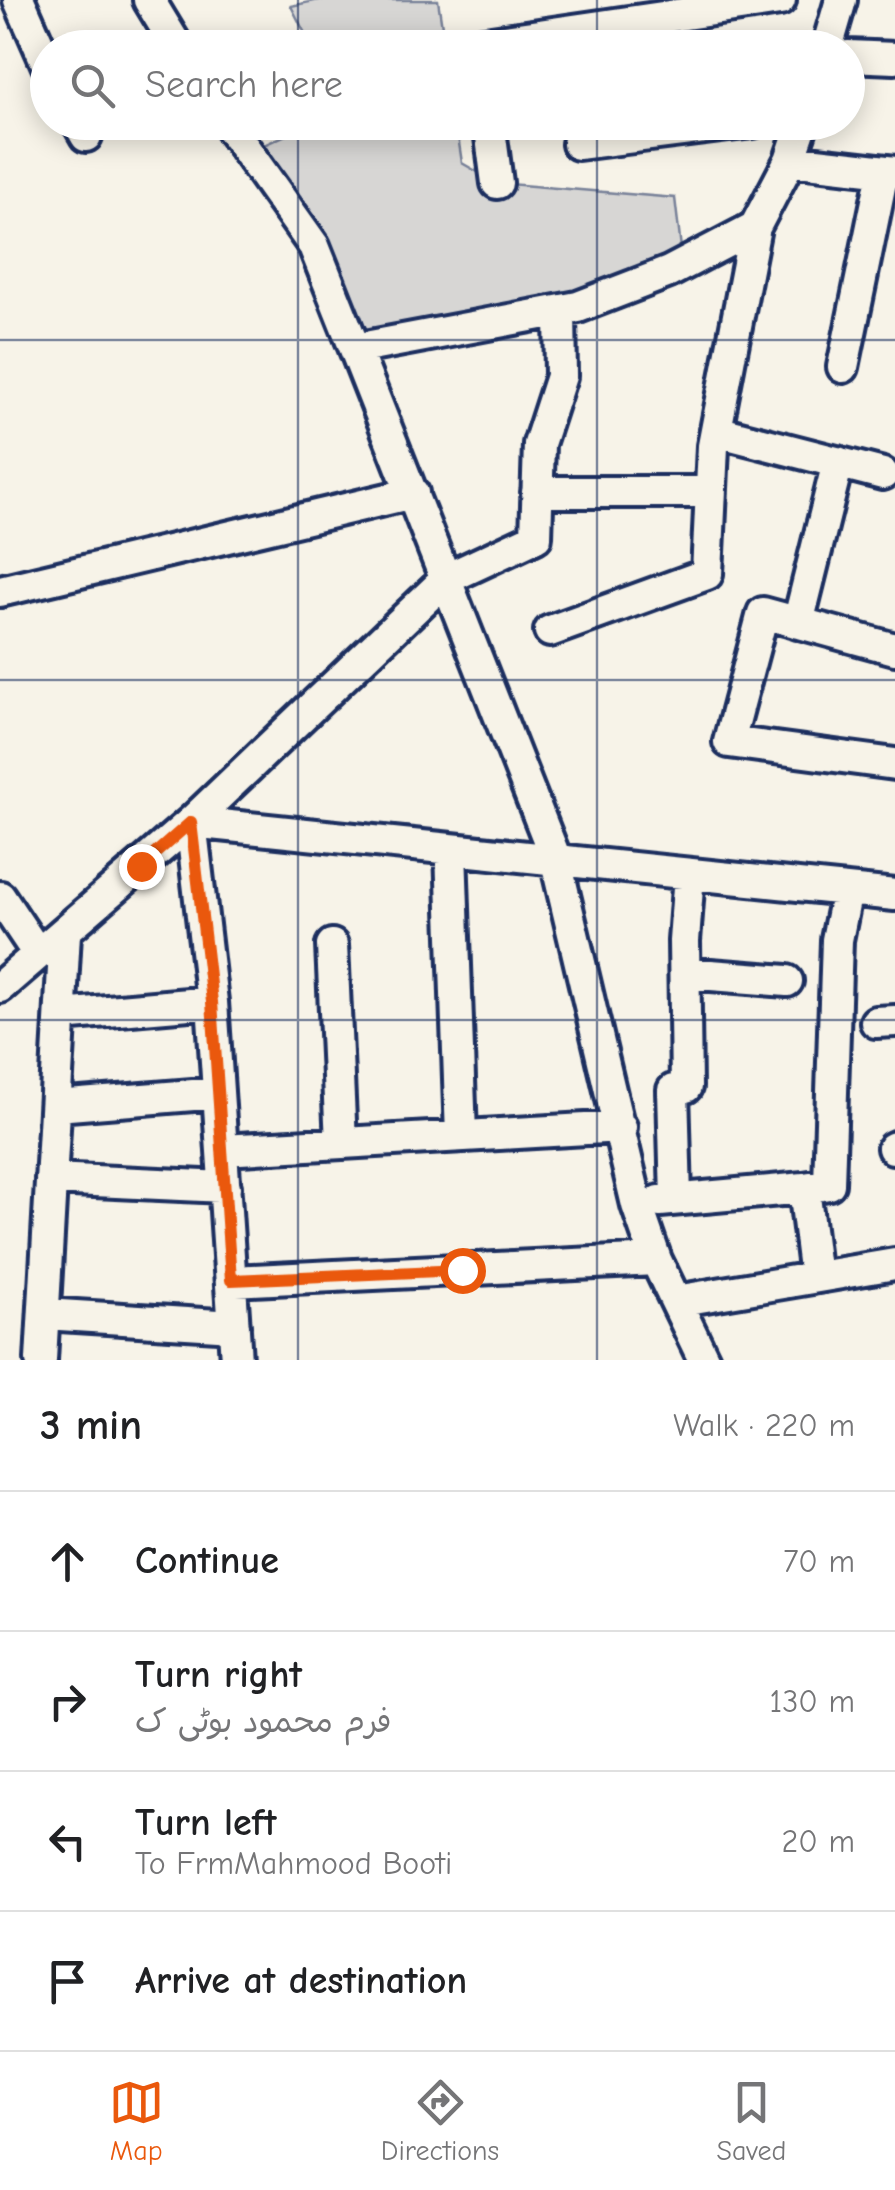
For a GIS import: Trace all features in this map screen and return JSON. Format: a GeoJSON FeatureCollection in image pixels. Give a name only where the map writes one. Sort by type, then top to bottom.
{"type":"FeatureCollection","features":[{"type":"Feature","properties":{"kind":"street"},"geometry":{"type":"LineString","coordinates":[[19,0],[32,30]]}},
{"type":"Feature","properties":{"kind":"street"},"geometry":{"type":"LineString","coordinates":[[150,0],[168,30]]}},
{"type":"Feature","properties":{"kind":"street"},"geometry":{"type":"LineString","coordinates":[[539,30],[604,13],[780,0]]}},
{"type":"Feature","properties":{"kind":"street"},"geometry":{"type":"LineString","coordinates":[[832,30],[841,0]]}},
{"type":"Feature","properties":{"kind":"street"},"geometry":{"type":"LineString","coordinates":[[865,57],[895,58]]}},
{"type":"Feature","properties":{"kind":"street"},"geometry":{"type":"LineString","coordinates":[[239,140],[314,246],[555,857],[588,1011],[621,1126],[637,1204],[656,1260],[704,1360]]}},
{"type":"Feature","properties":{"kind":"street"},"geometry":{"type":"LineString","coordinates":[[491,140],[497,182]]}},
{"type":"Feature","properties":{"kind":"street"},"geometry":{"type":"LineString","coordinates":[[578,144],[610,140]]}},
{"type":"Feature","properties":{"kind":"street"},"geometry":{"type":"LineString","coordinates":[[550,631],[707,574],[709,492],[716,431],[755,226],[797,140]]}},
{"type":"Feature","properties":{"kind":"street"},"geometry":{"type":"LineString","coordinates":[[790,160],[889,172],[843,367]]}},
{"type":"Feature","properties":{"kind":"street"},"geometry":{"type":"LineString","coordinates":[[355,350],[560,311],[670,272],[755,226]]}},
{"type":"Feature","properties":{"kind":"street"},"geometry":{"type":"LineString","coordinates":[[0,987],[191,822],[446,579],[536,537],[539,444],[561,376],[560,311]]}},
{"type":"Feature","properties":{"kind":"street"},"geometry":{"type":"LineString","coordinates":[[716,431],[884,474]]}},
{"type":"Feature","properties":{"kind":"street"},"geometry":{"type":"LineString","coordinates":[[798,623],[838,462]]}},
{"type":"Feature","properties":{"kind":"street"},"geometry":{"type":"LineString","coordinates":[[537,492],[709,492]]}},
{"type":"Feature","properties":{"kind":"street"},"geometry":{"type":"LineString","coordinates":[[0,592],[413,493]]}},
{"type":"Feature","properties":{"kind":"street"},"geometry":{"type":"LineString","coordinates":[[895,649],[763,613],[729,742],[895,764]]}},
{"type":"Feature","properties":{"kind":"street"},"geometry":{"type":"LineString","coordinates":[[191,822],[895,895]]}},
{"type":"Feature","properties":{"kind":"street"},"geometry":{"type":"LineString","coordinates":[[191,822],[212,1002],[236,1360]]}},
{"type":"Feature","properties":{"kind":"street"},"geometry":{"type":"LineString","coordinates":[[452,851],[460,1136]]}},
{"type":"Feature","properties":{"kind":"street"},"geometry":{"type":"LineString","coordinates":[[676,1199],[673,1090],[686,1087],[689,874]]}},
{"type":"Feature","properties":{"kind":"street"},"geometry":{"type":"LineString","coordinates":[[637,1204],[828,1184],[837,940],[847,890]]}},
{"type":"Feature","properties":{"kind":"street"},"geometry":{"type":"LineString","coordinates":[[0,897],[38,954]]}},
{"type":"Feature","properties":{"kind":"street"},"geometry":{"type":"LineString","coordinates":[[42,1360],[65,933]]}},
{"type":"Feature","properties":{"kind":"street"},"geometry":{"type":"LineString","coordinates":[[332,945],[341,1143]]}},
{"type":"Feature","properties":{"kind":"street"},"geometry":{"type":"LineString","coordinates":[[685,974],[787,980]]}},
{"type":"Feature","properties":{"kind":"street"},"geometry":{"type":"LineString","coordinates":[[60,1015],[212,1002]]}},
{"type":"Feature","properties":{"kind":"street"},"geometry":{"type":"LineString","coordinates":[[56,1106],[218,1093]]}},
{"type":"Feature","properties":{"kind":"street"},"geometry":{"type":"LineString","coordinates":[[222,1150],[621,1126]]}},
{"type":"Feature","properties":{"kind":"street"},"geometry":{"type":"LineString","coordinates":[[52,1178],[225,1187]]}},
{"type":"Feature","properties":{"kind":"street"},"geometry":{"type":"LineString","coordinates":[[804,1188],[815,1277]]}},
{"type":"Feature","properties":{"kind":"street"},"geometry":{"type":"LineString","coordinates":[[231,1280],[656,1260]]}},
{"type":"Feature","properties":{"kind":"street"},"geometry":{"type":"LineString","coordinates":[[676,1300],[895,1264]]}},
{"type":"Feature","properties":{"kind":"street"},"geometry":{"type":"LineString","coordinates":[[44,1314],[234,1326]]}},
{"type":"Feature","properties":{"kind":"shaded area"},"geometry":{"type":"Polygon","coordinates":[[[319,0],[438,0],[442,30],[303,30],[291,6],[319,0]]]}},
{"type":"Feature","properties":{"kind":"shaded area"},"geometry":{"type":"Polygon","coordinates":[[[275,140],[459,140],[462,163],[497,183],[675,198],[683,265],[355,349],[246,153],[275,140]]]}},
{"type":"Feature","properties":{"kind":"route"},"geometry":{"type":"LineString","coordinates":[[141,866],[191,822],[212,1002],[231,1280],[462,1270]]}}]}
